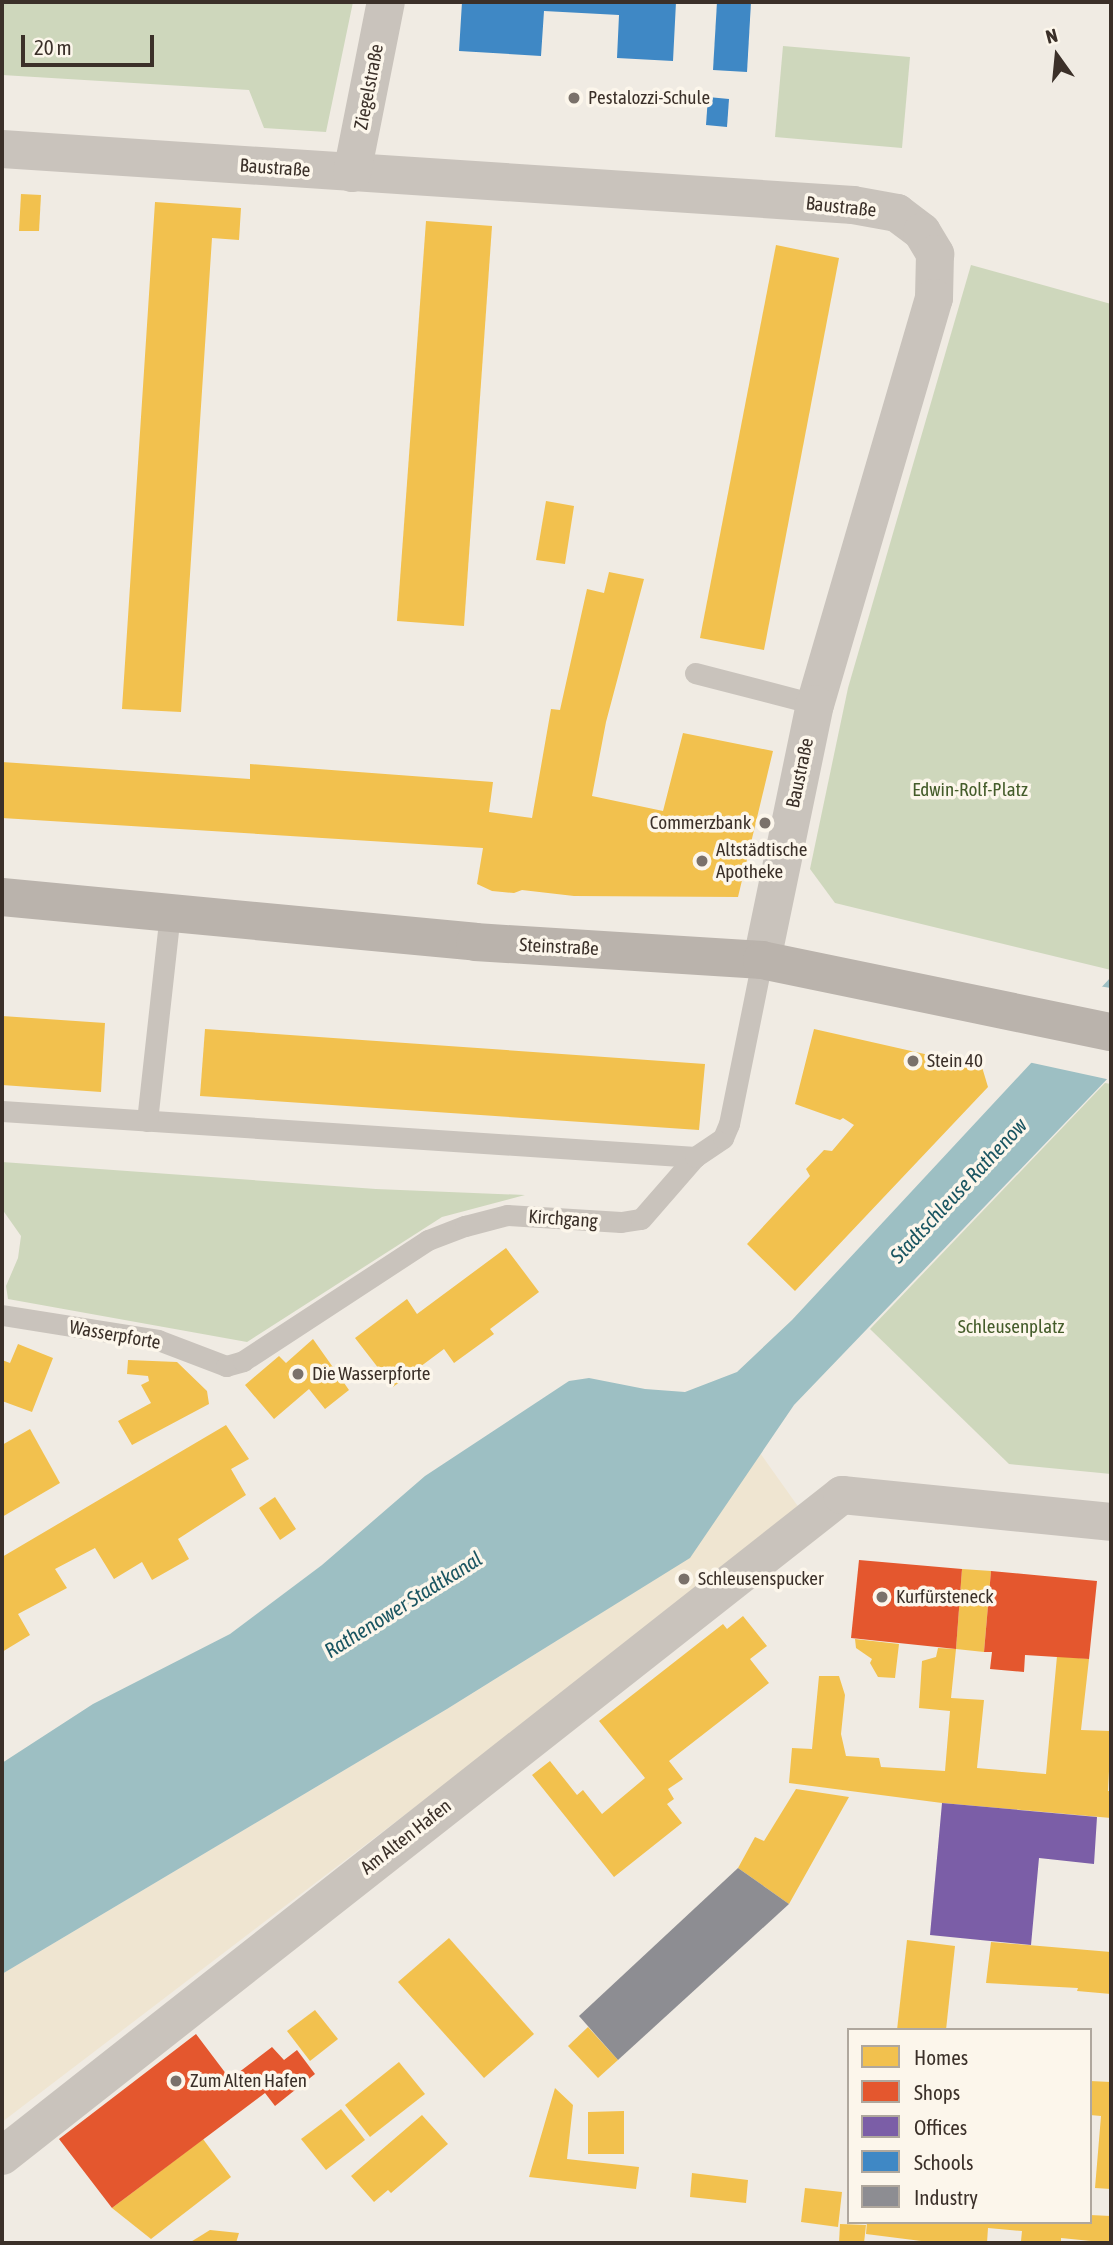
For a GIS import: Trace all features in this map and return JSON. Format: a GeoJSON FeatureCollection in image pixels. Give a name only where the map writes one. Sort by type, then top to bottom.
{"type":"FeatureCollection","features":[{"type":"Feature","properties":{"kind":"main road","name":"Steinstraße"},"geometry":{"type":"LineString","coordinates":[[2,897],[475,942],[762,960],[1111,1032]]}},
{"type":"Feature","properties":{"kind":"street","name":"Ziegelstraße"},"geometry":{"type":"LineString","coordinates":[[352,173],[386,2]]}},
{"type":"Feature","properties":{"kind":"street","name":"Baustraße"},"geometry":{"type":"LineString","coordinates":[[2,149],[853,205],[897,214],[922,232],[935,254],[933,298],[815,704],[762,960]]}},
{"type":"Feature","properties":{"kind":"street","name":"Am Alten Hafen"},"geometry":{"type":"LineString","coordinates":[[2,2156],[810,1517],[842,1495],[1111,1522]]}},
{"type":"Feature","properties":{"kind":"lane"},"geometry":{"type":"LineString","coordinates":[[695,673],[815,704]]}},
{"type":"Feature","properties":{"kind":"lane"},"geometry":{"type":"LineString","coordinates":[[147,1121],[170,914]]}},
{"type":"Feature","properties":{"kind":"lane","name":"Kirchgang"},"geometry":{"type":"LineString","coordinates":[[226,1366],[243,1361],[428,1240],[465,1226],[507,1215],[621,1222],[641,1219],[695,1157],[723,1138],[729,1124],[762,960]]}},
{"type":"Feature","properties":{"kind":"lane"},"geometry":{"type":"LineString","coordinates":[[2,1111],[695,1157]]}},
{"type":"Feature","properties":{"kind":"lane","name":"Wasserpforte"},"geometry":{"type":"LineString","coordinates":[[2,1315],[158,1340],[226,1366]]}},
{"type":"Feature","properties":{"kind":"green space"},"geometry":{"type":"Polygon","coordinates":[[[2,2],[353,2],[326,132],[264,128],[249,90],[2,75],[2,2]]]}},
{"type":"Feature","properties":{"kind":"green space"},"geometry":{"type":"Polygon","coordinates":[[[783,46],[910,57],[902,148],[775,137],[783,46]]]}},
{"type":"Feature","properties":{"kind":"green space","name":"Edwin-Rolf-Platz"},"geometry":{"type":"Polygon","coordinates":[[[971,265],[1111,304],[1111,970],[835,903],[810,869],[848,688],[971,265]]]}},
{"type":"Feature","properties":{"kind":"green space","name":"Schleusenplatz"},"geometry":{"type":"Polygon","coordinates":[[[1105,1083],[1111,1084],[1111,1474],[1009,1464],[870,1329],[1105,1083]]]}},
{"type":"Feature","properties":{"kind":"green space"},"geometry":{"type":"Polygon","coordinates":[[[2,1162],[376,1189],[525,1195],[442,1217],[247,1342],[8,1299],[6,1286],[18,1258],[21,1236],[2,1209],[2,1162]]]}},
{"type":"Feature","properties":{"kind":"shaded area"},"geometry":{"type":"Polygon","coordinates":[[[760,1453],[802,1512],[2,2122],[2,1974],[447,1709],[689,1558],[760,1453]]]}},
{"type":"Feature","properties":{"kind":"water"},"geometry":{"type":"Polygon","coordinates":[[[1111,977],[1111,1075],[794,1405],[690,1558],[447,1709],[2,1974],[2,1763],[93,1704],[230,1634],[322,1565],[425,1476],[569,1381],[589,1378],[645,1389],[685,1392],[737,1372],[792,1320],[1111,977]]]}},
{"type":"Feature","properties":{"kind":"pier"},"geometry":{"type":"Polygon","coordinates":[[[1098,986],[1111,988],[1111,1080],[1028,1062],[1098,986]]]}},
{"type":"Feature","properties":{"kind":"building: Homes"},"geometry":{"type":"Polygon","coordinates":[[[21,194],[41,195],[39,231],[19,231],[21,194]]]}},
{"type":"Feature","properties":{"kind":"building: Homes"},"geometry":{"type":"Polygon","coordinates":[[[155,202],[241,208],[239,240],[212,238],[181,712],[122,709],[155,202]]]}},
{"type":"Feature","properties":{"kind":"building: Homes"},"geometry":{"type":"Polygon","coordinates":[[[426,221],[492,226],[464,626],[397,621],[426,221]]]}},
{"type":"Feature","properties":{"kind":"building: Homes"},"geometry":{"type":"Polygon","coordinates":[[[776,245],[839,258],[764,650],[700,638],[776,245]]]}},
{"type":"Feature","properties":{"kind":"building: Homes"},"geometry":{"type":"Polygon","coordinates":[[[546,501],[574,506],[565,564],[536,560],[546,501]]]}},
{"type":"Feature","properties":{"kind":"building: Homes"},"geometry":{"type":"Polygon","coordinates":[[[609,572],[644,579],[606,722],[592,796],[663,811],[683,733],[773,751],[738,897],[574,896],[522,890],[514,893],[492,891],[477,884],[483,848],[2,818],[2,762],[250,779],[250,764],[493,782],[489,812],[532,818],[551,709],[560,710],[587,589],[604,593],[609,572]]]}},
{"type":"Feature","properties":{"kind":"building: Homes"},"geometry":{"type":"Polygon","coordinates":[[[2,1016],[105,1023],[101,1092],[2,1085],[2,1016]]]}},
{"type":"Feature","properties":{"kind":"building: Homes"},"geometry":{"type":"Polygon","coordinates":[[[205,1029],[705,1064],[699,1130],[200,1096],[205,1029]]]}},
{"type":"Feature","properties":{"kind":"building: Homes"},"geometry":{"type":"Polygon","coordinates":[[[814,1029],[982,1067],[988,1087],[795,1291],[747,1244],[810,1176],[806,1169],[824,1150],[832,1151],[854,1125],[843,1118],[840,1120],[795,1104],[814,1029]]]}},
{"type":"Feature","properties":{"kind":"building: Homes"},"geometry":{"type":"Polygon","coordinates":[[[506,1248],[539,1292],[490,1329],[494,1334],[454,1363],[444,1349],[393,1387],[355,1338],[407,1299],[417,1314],[506,1248]]]}},
{"type":"Feature","properties":{"kind":"building: Homes","name":"Die Wasserpforte"},"geometry":{"type":"Polygon","coordinates":[[[313,1339],[349,1390],[325,1409],[309,1389],[274,1419],[245,1385],[279,1356],[286,1363],[313,1339]]]}},
{"type":"Feature","properties":{"kind":"building: Homes"},"geometry":{"type":"Polygon","coordinates":[[[18,1344],[53,1358],[32,1412],[2,1401],[2,1360],[10,1363],[18,1344]]]}},
{"type":"Feature","properties":{"kind":"building: Homes"},"geometry":{"type":"Polygon","coordinates":[[[128,1360],[177,1362],[207,1391],[209,1404],[132,1445],[118,1421],[151,1403],[141,1385],[149,1381],[148,1376],[127,1374],[128,1360]]]}},
{"type":"Feature","properties":{"kind":"building: Homes"},"geometry":{"type":"Polygon","coordinates":[[[226,1425],[249,1459],[231,1469],[246,1495],[178,1539],[189,1559],[152,1580],[142,1562],[114,1579],[95,1548],[55,1569],[67,1588],[18,1614],[30,1635],[2,1652],[2,1557],[226,1425]]]}},
{"type":"Feature","properties":{"kind":"building: Homes"},"geometry":{"type":"Polygon","coordinates":[[[30,1429],[60,1483],[2,1517],[2,1445],[30,1429]]]}},
{"type":"Feature","properties":{"kind":"building: Homes"},"geometry":{"type":"Polygon","coordinates":[[[275,1497],[296,1529],[280,1540],[259,1508],[275,1497]]]}},
{"type":"Feature","properties":{"kind":"building: Homes"},"geometry":{"type":"Polygon","coordinates":[[[962,1569],[991,1571],[984,1652],[956,1649],[962,1569]]]}},
{"type":"Feature","properties":{"kind":"building: Homes"},"geometry":{"type":"Polygon","coordinates":[[[743,1616],[767,1646],[750,1659],[769,1683],[669,1761],[683,1779],[668,1789],[674,1799],[667,1804],[682,1823],[614,1877],[532,1775],[550,1761],[577,1795],[583,1790],[602,1814],[645,1778],[599,1721],[723,1624],[727,1629],[743,1616]]]}},
{"type":"Feature","properties":{"kind":"building: Homes"},"geometry":{"type":"Polygon","coordinates":[[[855,1639],[899,1644],[895,1678],[878,1677],[870,1663],[872,1659],[856,1648],[855,1639]]]}},
{"type":"Feature","properties":{"kind":"building: Homes"},"geometry":{"type":"Polygon","coordinates":[[[938,1648],[956,1649],[951,1698],[984,1700],[977,1768],[1046,1774],[1057,1656],[1089,1659],[1081,1730],[1111,1731],[1108,1791],[1111,1791],[1111,1818],[942,1803],[789,1783],[792,1748],[812,1749],[819,1676],[839,1676],[845,1695],[841,1734],[846,1756],[879,1758],[881,1767],[945,1771],[950,1711],[919,1708],[922,1661],[936,1657],[938,1648]]]}},
{"type":"Feature","properties":{"kind":"building: Homes"},"geometry":{"type":"Polygon","coordinates":[[[796,1789],[849,1797],[789,1904],[738,1868],[755,1837],[764,1841],[796,1789]]]}},
{"type":"Feature","properties":{"kind":"building: Homes"},"geometry":{"type":"Polygon","coordinates":[[[449,1938],[534,2034],[484,2078],[398,1982],[449,1938]]]}},
{"type":"Feature","properties":{"kind":"building: Homes"},"geometry":{"type":"Polygon","coordinates":[[[907,1940],[955,1946],[946,2028],[897,2028],[907,1940]]]}},
{"type":"Feature","properties":{"kind":"building: Homes"},"geometry":{"type":"Polygon","coordinates":[[[991,1942],[1111,1952],[1111,1994],[1077,1991],[1078,1988],[986,1983],[991,1942]]]}},
{"type":"Feature","properties":{"kind":"building: Homes"},"geometry":{"type":"Polygon","coordinates":[[[315,2010],[338,2039],[310,2061],[287,2031],[315,2010]]]}},
{"type":"Feature","properties":{"kind":"building: Homes"},"geometry":{"type":"Polygon","coordinates":[[[588,2027],[618,2060],[598,2078],[568,2046],[588,2027]]]}},
{"type":"Feature","properties":{"kind":"building: Homes"},"geometry":{"type":"Polygon","coordinates":[[[399,2062],[425,2094],[370,2137],[345,2105],[399,2062]]]}},
{"type":"Feature","properties":{"kind":"building: Homes"},"geometry":{"type":"Polygon","coordinates":[[[1092,2081],[1111,2082],[1111,2189],[1095,2188],[1101,2116],[1092,2115],[1092,2081]]]}},
{"type":"Feature","properties":{"kind":"building: Homes"},"geometry":{"type":"Polygon","coordinates":[[[555,2088],[573,2105],[567,2159],[639,2167],[636,2189],[529,2177],[555,2088]]]}},
{"type":"Feature","properties":{"kind":"building: Homes"},"geometry":{"type":"Polygon","coordinates":[[[341,2109],[365,2140],[326,2170],[301,2139],[341,2109]]]}},
{"type":"Feature","properties":{"kind":"building: Homes"},"geometry":{"type":"Polygon","coordinates":[[[624,2111],[624,2154],[588,2154],[588,2112],[624,2111]]]}},
{"type":"Feature","properties":{"kind":"building: Homes"},"geometry":{"type":"Polygon","coordinates":[[[422,2115],[448,2144],[391,2193],[388,2190],[374,2202],[351,2176],[422,2115]]]}},
{"type":"Feature","properties":{"kind":"building: Homes"},"geometry":{"type":"Polygon","coordinates":[[[203,2139],[231,2177],[151,2239],[112,2208],[203,2139]]]}},
{"type":"Feature","properties":{"kind":"building: Homes"},"geometry":{"type":"Polygon","coordinates":[[[692,2173],[748,2180],[746,2203],[690,2197],[692,2173]]]}},
{"type":"Feature","properties":{"kind":"building: Homes"},"geometry":{"type":"Polygon","coordinates":[[[805,2188],[842,2192],[838,2227],[801,2222],[805,2188]]]}},
{"type":"Feature","properties":{"kind":"building: Homes"},"geometry":{"type":"Polygon","coordinates":[[[1092,2215],[1111,2216],[1111,2243],[1061,2238],[1061,2243],[1021,2241],[1022,2231],[988,2228],[987,2243],[937,2243],[866,2234],[867,2224],[1092,2224],[1092,2215]]]}},
{"type":"Feature","properties":{"kind":"building: Homes"},"geometry":{"type":"Polygon","coordinates":[[[840,2224],[866,2225],[864,2243],[839,2243],[840,2224]]]}},
{"type":"Feature","properties":{"kind":"building: Homes"},"geometry":{"type":"Polygon","coordinates":[[[210,2230],[239,2233],[236,2243],[189,2243],[210,2230]]]}},
{"type":"Feature","properties":{"kind":"building: Shops"},"geometry":{"type":"Polygon","coordinates":[[[859,1560],[962,1569],[956,1649],[851,1638],[859,1560]]]}},
{"type":"Feature","properties":{"kind":"building: Shops"},"geometry":{"type":"Polygon","coordinates":[[[991,1571],[1097,1581],[1089,1659],[1025,1655],[1024,1672],[990,1669],[992,1652],[984,1652],[991,1571]]]}},
{"type":"Feature","properties":{"kind":"building: Shops"},"geometry":{"type":"Polygon","coordinates":[[[196,2034],[230,2079],[272,2047],[284,2060],[297,2050],[315,2074],[275,2106],[265,2093],[112,2208],[59,2139],[196,2034]]]}},
{"type":"Feature","properties":{"kind":"building: Offices"},"geometry":{"type":"Polygon","coordinates":[[[942,1803],[1097,1817],[1094,1864],[1039,1858],[1031,1945],[930,1935],[942,1803]]]}},
{"type":"Feature","properties":{"kind":"building: Schools"},"geometry":{"type":"Polygon","coordinates":[[[462,2],[676,2],[673,61],[617,58],[619,15],[544,11],[541,56],[459,51],[462,2]]]}},
{"type":"Feature","properties":{"kind":"building: Schools"},"geometry":{"type":"Polygon","coordinates":[[[717,2],[751,2],[747,72],[713,70],[717,2]]]}},
{"type":"Feature","properties":{"kind":"building: Schools"},"geometry":{"type":"Polygon","coordinates":[[[708,97],[729,99],[727,127],[706,125],[708,97]]]}},
{"type":"Feature","properties":{"kind":"building: Industry"},"geometry":{"type":"Polygon","coordinates":[[[738,1868],[789,1904],[618,2060],[579,2016],[738,1868]]]}},
{"type":"Feature","properties":{"kind":"place","name":"Pestalozzi-Schule"},"geometry":{"type":"Point","coordinates":[574,98]}},
{"type":"Feature","properties":{"kind":"place","name":"Commerzbank"},"geometry":{"type":"Point","coordinates":[765,823]}},
{"type":"Feature","properties":{"kind":"place","name":"Altstädtische Apotheke"},"geometry":{"type":"Point","coordinates":[702,861]}},
{"type":"Feature","properties":{"kind":"place","name":"Stein 40"},"geometry":{"type":"Point","coordinates":[913,1061]}},
{"type":"Feature","properties":{"kind":"place","name":"Die Wasserpforte"},"geometry":{"type":"Point","coordinates":[298,1374]}},
{"type":"Feature","properties":{"kind":"place","name":"Schleusenspucker"},"geometry":{"type":"Point","coordinates":[684,1579]}},
{"type":"Feature","properties":{"kind":"place","name":"Kurfürsteneck"},"geometry":{"type":"Point","coordinates":[882,1597]}},
{"type":"Feature","properties":{"kind":"place","name":"Zum Alten Hafen"},"geometry":{"type":"Point","coordinates":[176,2081]}},
{"type":"Feature","properties":{"kind":"water label","name":"Stadtschleuse Rathenow"},"geometry":{"type":"Point","coordinates":[958,1190]}},
{"type":"Feature","properties":{"kind":"water label","name":"Rathenower Stadtkanal"},"geometry":{"type":"Point","coordinates":[403,1604]}}]}
